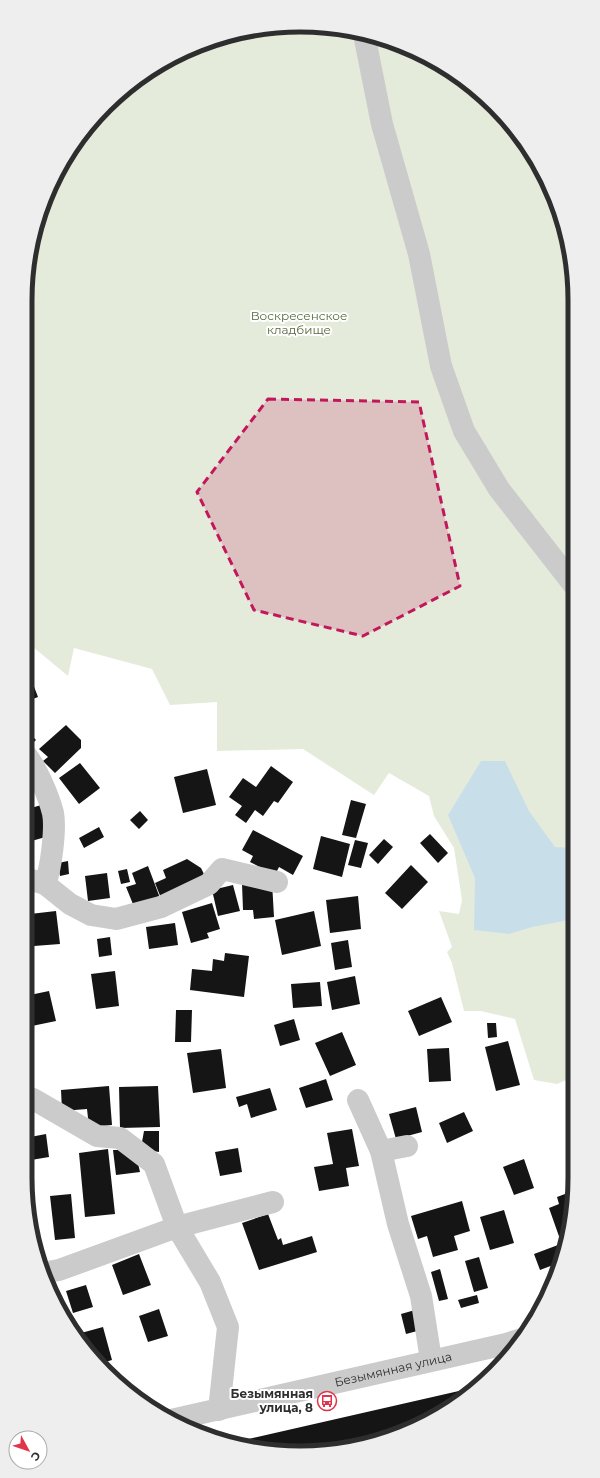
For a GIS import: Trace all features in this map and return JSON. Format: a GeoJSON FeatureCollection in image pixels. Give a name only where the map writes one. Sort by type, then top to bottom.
{"type":"FeatureCollection","features":[{"type":"Feature","properties":{"kind":"street"},"geometry":{"type":"LineString","coordinates":[[365,40],[382,124],[419,254],[441,366],[464,431],[499,489],[568,578]]}},
{"type":"Feature","properties":{"kind":"street"},"geometry":{"type":"LineString","coordinates":[[32,764],[37,771],[53,814],[50,872],[35,881],[70,904],[91,915],[116,920],[161,906],[209,884],[222,869],[277,882]]}},
{"type":"Feature","properties":{"kind":"street"},"geometry":{"type":"LineString","coordinates":[[32,1099],[97,1136],[120,1138],[154,1164],[177,1227],[210,1282],[228,1327],[219,1410]]}},
{"type":"Feature","properties":{"kind":"street"},"geometry":{"type":"LineString","coordinates":[[358,1100],[381,1151],[398,1224],[421,1296],[431,1360]]}},
{"type":"Feature","properties":{"kind":"street"},"geometry":{"type":"LineString","coordinates":[[381,1151],[407,1146]]}},
{"type":"Feature","properties":{"kind":"street"},"geometry":{"type":"LineString","coordinates":[[49,1271],[59,1270],[177,1227],[273,1202]]}},
{"type":"Feature","properties":{"kind":"street","name":"Безымянная улица"},"geometry":{"type":"LineString","coordinates":[[181,1418],[431,1360],[508,1347]]}},
{"type":"Feature","properties":{"kind":"highlighted area"},"geometry":{"type":"Polygon","coordinates":[[[268,399],[419,402],[460,586],[363,636],[254,610],[197,492],[268,399]]]}},
{"type":"Feature","properties":{"kind":"green space","name":"Воскресенское кладбище"},"geometry":{"type":"Polygon","coordinates":[[[300,32],[335,34],[352,37],[403,52],[449,77],[490,110],[523,151],[548,197],[559,231],[566,265],[568,300],[568,1079],[557,1084],[534,1080],[515,1019],[481,1011],[464,1011],[452,963],[447,952],[452,947],[439,911],[459,914],[462,900],[454,848],[434,816],[429,796],[389,773],[374,795],[303,749],[217,751],[217,702],[170,705],[152,669],[74,648],[68,676],[32,646],[32,300],[34,265],[46,214],[52,197],[77,151],[110,110],[151,77],[197,52],[248,37],[265,34],[300,32]]]}},
{"type":"Feature","properties":{"kind":"water"},"geometry":{"type":"Polygon","coordinates":[[[481,761],[505,761],[529,811],[555,847],[568,848],[568,920],[532,927],[509,934],[474,930],[475,878],[448,815],[481,761]]]}},
{"type":"Feature","properties":{"kind":"building"},"geometry":{"type":"Polygon","coordinates":[[[32,681],[38,697],[32,699],[32,681]]]}},
{"type":"Feature","properties":{"kind":"building"},"geometry":{"type":"Polygon","coordinates":[[[66,725],[81,740],[81,748],[55,773],[43,761],[48,757],[39,749],[66,725]]]}},
{"type":"Feature","properties":{"kind":"building"},"geometry":{"type":"Polygon","coordinates":[[[32,736],[36,740],[32,744],[32,736]]]}},
{"type":"Feature","properties":{"kind":"building"},"geometry":{"type":"Polygon","coordinates":[[[80,763],[100,788],[79,804],[59,778],[80,763]]]}},
{"type":"Feature","properties":{"kind":"building"},"geometry":{"type":"Polygon","coordinates":[[[271,766],[293,782],[278,803],[274,801],[263,816],[255,810],[246,823],[235,815],[242,806],[229,797],[243,778],[256,787],[271,766]]]}},
{"type":"Feature","properties":{"kind":"building"},"geometry":{"type":"Polygon","coordinates":[[[207,769],[216,805],[183,813],[174,777],[207,769]]]}},
{"type":"Feature","properties":{"kind":"building"},"geometry":{"type":"Polygon","coordinates":[[[351,800],[366,804],[356,838],[342,835],[351,800]]]}},
{"type":"Feature","properties":{"kind":"building"},"geometry":{"type":"Polygon","coordinates":[[[41,805],[49,836],[32,841],[32,808],[41,805]]]}},
{"type":"Feature","properties":{"kind":"building"},"geometry":{"type":"Polygon","coordinates":[[[140,811],[148,820],[139,829],[130,820],[140,811]]]}},
{"type":"Feature","properties":{"kind":"building"},"geometry":{"type":"Polygon","coordinates":[[[99,827],[104,837],[84,848],[79,838],[99,827]]]}},
{"type":"Feature","properties":{"kind":"building"},"geometry":{"type":"Polygon","coordinates":[[[253,830],[303,856],[293,875],[279,867],[275,875],[250,862],[253,856],[242,850],[253,830]]]}},
{"type":"Feature","properties":{"kind":"building"},"geometry":{"type":"Polygon","coordinates":[[[430,834],[448,853],[438,863],[420,843],[430,834]]]}},
{"type":"Feature","properties":{"kind":"building"},"geometry":{"type":"Polygon","coordinates":[[[321,836],[350,844],[342,877],[313,869],[321,836]]]}},
{"type":"Feature","properties":{"kind":"building"},"geometry":{"type":"Polygon","coordinates":[[[384,839],[393,847],[378,864],[369,855],[384,839]]]}},
{"type":"Feature","properties":{"kind":"building"},"geometry":{"type":"Polygon","coordinates":[[[355,840],[368,843],[361,868],[348,865],[355,840]]]}},
{"type":"Feature","properties":{"kind":"building"},"geometry":{"type":"Polygon","coordinates":[[[187,859],[201,868],[207,880],[161,898],[155,883],[166,878],[163,870],[187,859]]]}},
{"type":"Feature","properties":{"kind":"building"},"geometry":{"type":"Polygon","coordinates":[[[68,861],[69,874],[60,876],[58,863],[68,861]]]}},
{"type":"Feature","properties":{"kind":"building"},"geometry":{"type":"Polygon","coordinates":[[[411,865],[428,882],[402,909],[385,893],[411,865]]]}},
{"type":"Feature","properties":{"kind":"building"},"geometry":{"type":"Polygon","coordinates":[[[148,866],[160,898],[135,909],[126,887],[136,884],[132,873],[148,866]]]}},
{"type":"Feature","properties":{"kind":"building"},"geometry":{"type":"Polygon","coordinates":[[[127,869],[130,882],[121,884],[118,871],[127,869]]]}},
{"type":"Feature","properties":{"kind":"building"},"geometry":{"type":"Polygon","coordinates":[[[107,873],[110,898],[88,901],[85,876],[107,873]]]}},
{"type":"Feature","properties":{"kind":"building"},"geometry":{"type":"Polygon","coordinates":[[[272,882],[274,917],[254,919],[253,910],[243,910],[242,884],[272,882]]]}},
{"type":"Feature","properties":{"kind":"building"},"geometry":{"type":"Polygon","coordinates":[[[233,885],[240,911],[218,916],[212,890],[233,885]]]}},
{"type":"Feature","properties":{"kind":"building"},"geometry":{"type":"Polygon","coordinates":[[[358,896],[361,929],[330,933],[326,900],[358,896]]]}},
{"type":"Feature","properties":{"kind":"building"},"geometry":{"type":"Polygon","coordinates":[[[212,903],[220,929],[207,933],[209,938],[191,943],[182,912],[212,903]]]}},
{"type":"Feature","properties":{"kind":"building"},"geometry":{"type":"Polygon","coordinates":[[[56,911],[60,944],[34,946],[32,914],[56,911]]]}},
{"type":"Feature","properties":{"kind":"building"},"geometry":{"type":"Polygon","coordinates":[[[314,911],[321,946],[282,955],[275,920],[314,911]]]}},
{"type":"Feature","properties":{"kind":"building"},"geometry":{"type":"Polygon","coordinates":[[[175,923],[178,945],[149,949],[146,927],[175,923]]]}},
{"type":"Feature","properties":{"kind":"building"},"geometry":{"type":"Polygon","coordinates":[[[110,937],[112,955],[99,957],[97,939],[110,937]]]}},
{"type":"Feature","properties":{"kind":"building"},"geometry":{"type":"Polygon","coordinates":[[[348,940],[352,967],[335,970],[331,943],[348,940]]]}},
{"type":"Feature","properties":{"kind":"building"},"geometry":{"type":"Polygon","coordinates":[[[225,953],[249,956],[244,997],[190,990],[192,969],[212,971],[213,959],[224,961],[225,953]]]}},
{"type":"Feature","properties":{"kind":"building"},"geometry":{"type":"Polygon","coordinates":[[[115,971],[119,1006],[96,1009],[91,974],[115,971]]]}},
{"type":"Feature","properties":{"kind":"building"},"geometry":{"type":"Polygon","coordinates":[[[355,976],[360,1004],[332,1010],[327,982],[355,976]]]}},
{"type":"Feature","properties":{"kind":"building"},"geometry":{"type":"Polygon","coordinates":[[[320,982],[322,1006],[293,1008],[291,984],[320,982]]]}},
{"type":"Feature","properties":{"kind":"building"},"geometry":{"type":"Polygon","coordinates":[[[49,991],[56,1021],[32,1026],[32,995],[49,991]]]}},
{"type":"Feature","properties":{"kind":"building"},"geometry":{"type":"Polygon","coordinates":[[[441,997],[452,1022],[419,1036],[408,1011],[441,997]]]}},
{"type":"Feature","properties":{"kind":"building"},"geometry":{"type":"Polygon","coordinates":[[[176,1010],[192,1010],[191,1042],[175,1042],[176,1010]]]}},
{"type":"Feature","properties":{"kind":"building"},"geometry":{"type":"Polygon","coordinates":[[[294,1019],[300,1040],[280,1046],[274,1025],[294,1019]]]}},
{"type":"Feature","properties":{"kind":"building"},"geometry":{"type":"Polygon","coordinates":[[[487,1023],[496,1023],[497,1037],[488,1038],[487,1023]]]}},
{"type":"Feature","properties":{"kind":"building"},"geometry":{"type":"Polygon","coordinates":[[[342,1032],[356,1065],[330,1076],[315,1043],[342,1032]]]}},
{"type":"Feature","properties":{"kind":"building"},"geometry":{"type":"Polygon","coordinates":[[[508,1041],[520,1085],[496,1091],[485,1047],[508,1041]]]}},
{"type":"Feature","properties":{"kind":"building"},"geometry":{"type":"Polygon","coordinates":[[[449,1048],[451,1081],[429,1082],[427,1049],[449,1048]]]}},
{"type":"Feature","properties":{"kind":"building"},"geometry":{"type":"Polygon","coordinates":[[[221,1049],[226,1088],[193,1093],[187,1053],[221,1049]]]}},
{"type":"Feature","properties":{"kind":"building"},"geometry":{"type":"Polygon","coordinates":[[[326,1079],[333,1100],[306,1108],[299,1088],[326,1079]]]}},
{"type":"Feature","properties":{"kind":"building"},"geometry":{"type":"Polygon","coordinates":[[[109,1086],[112,1125],[89,1127],[87,1109],[62,1111],[61,1090],[109,1086]]]}},
{"type":"Feature","properties":{"kind":"building"},"geometry":{"type":"Polygon","coordinates":[[[158,1086],[160,1127],[120,1128],[119,1087],[158,1086]]]}},
{"type":"Feature","properties":{"kind":"building"},"geometry":{"type":"Polygon","coordinates":[[[270,1088],[277,1110],[251,1118],[247,1104],[239,1107],[236,1097],[270,1088]]]}},
{"type":"Feature","properties":{"kind":"building"},"geometry":{"type":"Polygon","coordinates":[[[416,1107],[422,1132],[396,1139],[389,1114],[416,1107]]]}},
{"type":"Feature","properties":{"kind":"building"},"geometry":{"type":"Polygon","coordinates":[[[464,1112],[473,1131],[447,1143],[439,1123],[464,1112]]]}},
{"type":"Feature","properties":{"kind":"building"},"geometry":{"type":"Polygon","coordinates":[[[352,1129],[359,1166],[346,1168],[349,1186],[319,1191],[314,1167],[333,1164],[327,1133],[352,1129]]]}},
{"type":"Feature","properties":{"kind":"building"},"geometry":{"type":"Polygon","coordinates":[[[144,1131],[159,1131],[159,1152],[147,1150],[142,1142],[144,1131]]]}},
{"type":"Feature","properties":{"kind":"building"},"geometry":{"type":"Polygon","coordinates":[[[46,1134],[49,1157],[32,1160],[32,1137],[46,1134]]]}},
{"type":"Feature","properties":{"kind":"building"},"geometry":{"type":"Polygon","coordinates":[[[238,1148],[242,1172],[220,1176],[215,1152],[238,1148]]]}},
{"type":"Feature","properties":{"kind":"building"},"geometry":{"type":"Polygon","coordinates":[[[108,1149],[115,1214],[85,1217],[79,1153],[108,1149]]]}},
{"type":"Feature","properties":{"kind":"building"},"geometry":{"type":"Polygon","coordinates":[[[113,1150],[129,1150],[137,1159],[140,1172],[116,1175],[113,1150]]]}},
{"type":"Feature","properties":{"kind":"building"},"geometry":{"type":"Polygon","coordinates":[[[524,1159],[534,1188],[514,1195],[503,1167],[524,1159]]]}},
{"type":"Feature","properties":{"kind":"building"},"geometry":{"type":"Polygon","coordinates":[[[567,1193],[566,1213],[561,1241],[549,1208],[559,1204],[557,1197],[567,1193]]]}},
{"type":"Feature","properties":{"kind":"building"},"geometry":{"type":"Polygon","coordinates":[[[71,1194],[75,1238],[55,1240],[50,1196],[71,1194]]]}},
{"type":"Feature","properties":{"kind":"building"},"geometry":{"type":"Polygon","coordinates":[[[462,1201],[470,1231],[454,1236],[458,1250],[433,1257],[427,1236],[418,1239],[411,1216],[462,1201]]]}},
{"type":"Feature","properties":{"kind":"building"},"geometry":{"type":"Polygon","coordinates":[[[504,1210],[514,1243],[490,1250],[480,1217],[504,1210]]]}},
{"type":"Feature","properties":{"kind":"building"},"geometry":{"type":"Polygon","coordinates":[[[268,1214],[278,1240],[281,1238],[283,1245],[312,1236],[317,1252],[259,1270],[242,1223],[268,1214]]]}},
{"type":"Feature","properties":{"kind":"building"},"geometry":{"type":"Polygon","coordinates":[[[558,1245],[559,1248],[554,1265],[540,1270],[534,1254],[558,1245]]]}},
{"type":"Feature","properties":{"kind":"building"},"geometry":{"type":"Polygon","coordinates":[[[139,1254],[151,1285],[123,1295],[112,1265],[139,1254]]]}},
{"type":"Feature","properties":{"kind":"building"},"geometry":{"type":"Polygon","coordinates":[[[479,1257],[488,1288],[474,1292],[465,1261],[479,1257]]]}},
{"type":"Feature","properties":{"kind":"building"},"geometry":{"type":"Polygon","coordinates":[[[440,1269],[448,1299],[439,1301],[431,1272],[440,1269]]]}},
{"type":"Feature","properties":{"kind":"building"},"geometry":{"type":"Polygon","coordinates":[[[86,1285],[93,1307],[73,1313],[66,1291],[86,1285]]]}},
{"type":"Feature","properties":{"kind":"building"},"geometry":{"type":"Polygon","coordinates":[[[477,1295],[479,1303],[461,1308],[458,1300],[477,1295]]]}},
{"type":"Feature","properties":{"kind":"building"},"geometry":{"type":"Polygon","coordinates":[[[159,1309],[168,1336],[148,1342],[139,1316],[159,1309]]]}},
{"type":"Feature","properties":{"kind":"building"},"geometry":{"type":"Polygon","coordinates":[[[415,1310],[421,1330],[406,1334],[401,1314],[415,1310]]]}},
{"type":"Feature","properties":{"kind":"building"},"geometry":{"type":"Polygon","coordinates":[[[103,1327],[112,1360],[105,1362],[81,1333],[103,1327]]]}},
{"type":"Feature","properties":{"kind":"building"},"geometry":{"type":"Polygon","coordinates":[[[465,1390],[434,1410],[403,1426],[352,1441],[335,1444],[300,1446],[265,1444],[244,1440],[465,1390]]]}},
{"type":"Feature","properties":{"kind":"place","name":"Безымянная улица, 8"},"geometry":{"type":"Point","coordinates":[327,1401]}}]}
